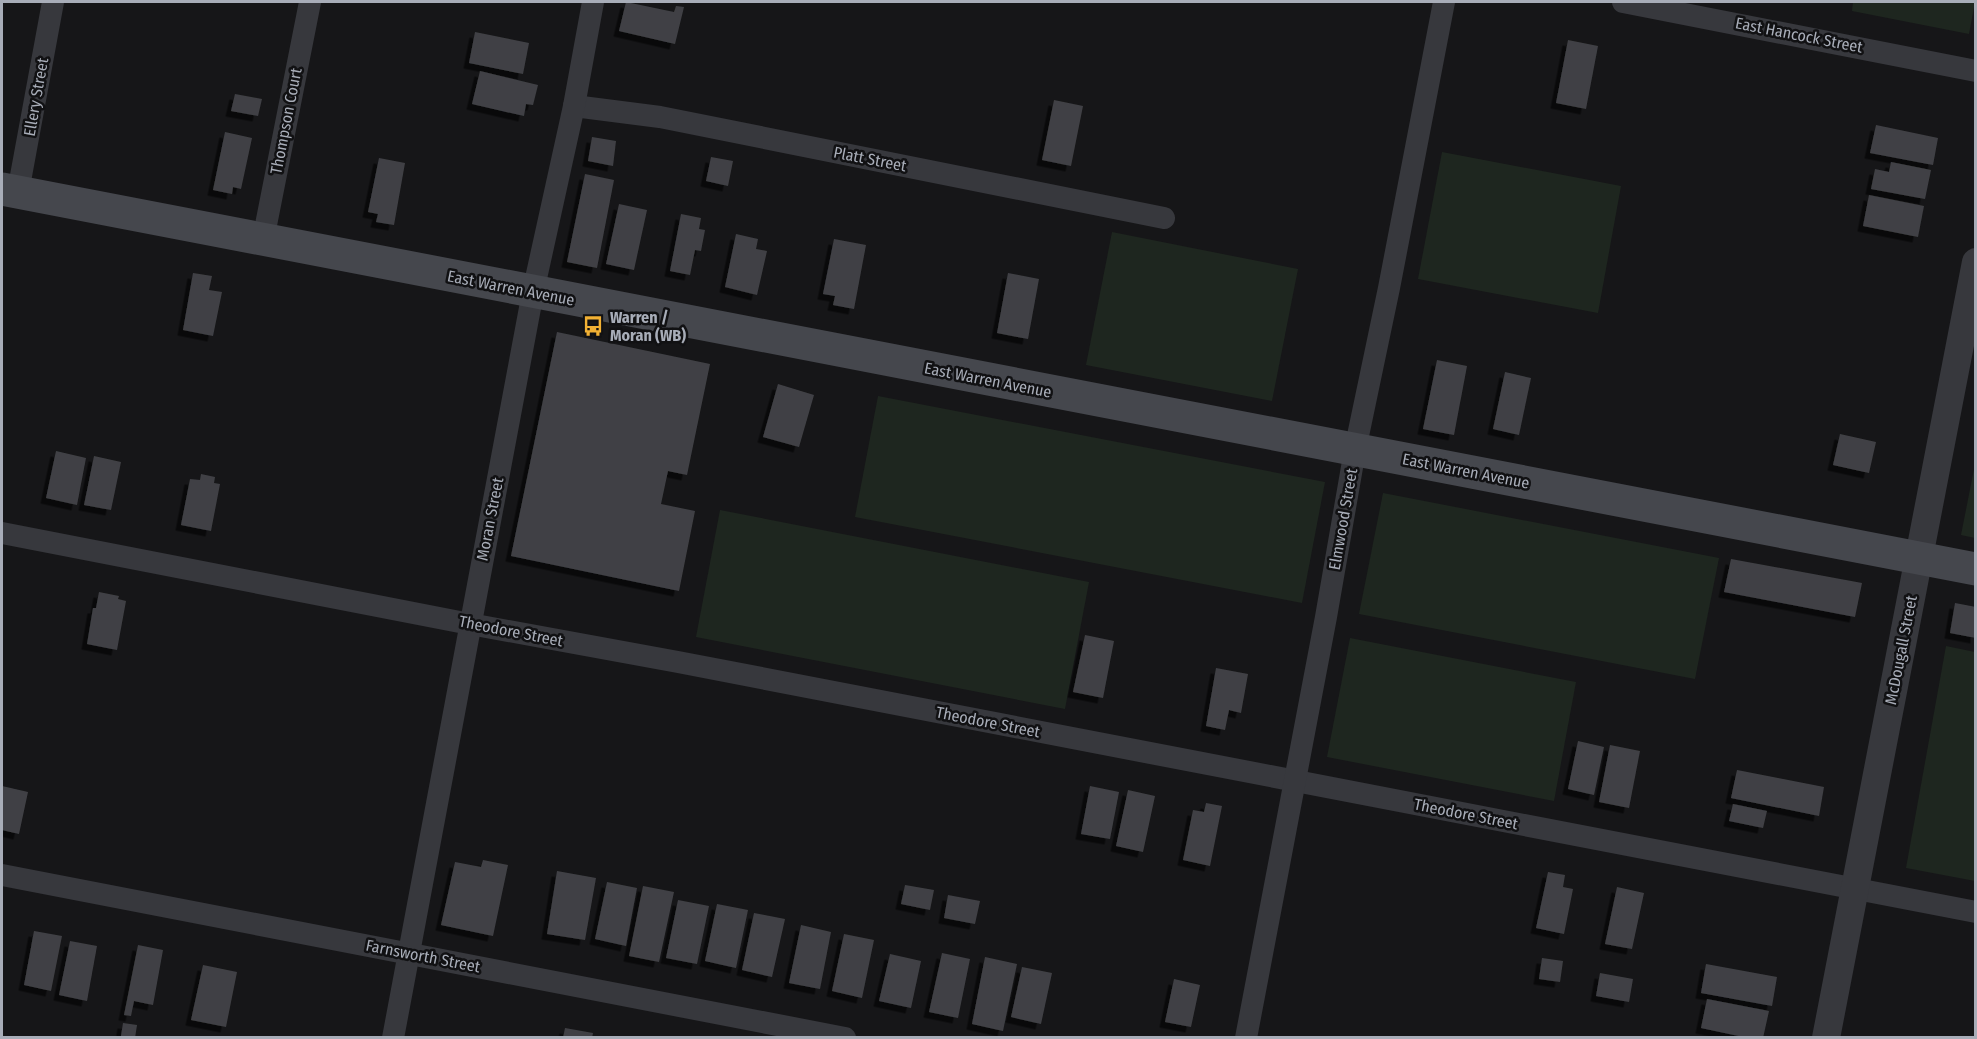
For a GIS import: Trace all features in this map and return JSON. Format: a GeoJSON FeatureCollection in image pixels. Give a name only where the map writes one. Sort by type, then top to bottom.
{"type":"FeatureCollection","features":[{"type":"Feature","properties":{"kind":"main road","name":"East Warren Avenue"},"geometry":{"type":"LineString","coordinates":[[10,191],[1976,569]]}},
{"type":"Feature","properties":{"kind":"street","name":"Ellery Street"},"geometry":{"type":"LineString","coordinates":[[10,191],[53,2]]}},
{"type":"Feature","properties":{"kind":"street","name":"Thompson Court"},"geometry":{"type":"LineString","coordinates":[[263,240],[310,2]]}},
{"type":"Feature","properties":{"kind":"street","name":"Moran Street"},"geometry":{"type":"LineString","coordinates":[[393,1038],[533,292],[574,106],[593,2]]}},
{"type":"Feature","properties":{"kind":"street","name":"Elmwood Street"},"geometry":{"type":"LineString","coordinates":[[1246,1038],[1326,617],[1355,450],[1444,2]]}},
{"type":"Feature","properties":{"kind":"street","name":"East Hancock Street"},"geometry":{"type":"LineString","coordinates":[[1623,2],[1976,71]]}},
{"type":"Feature","properties":{"kind":"street","name":"Platt Street"},"geometry":{"type":"LineString","coordinates":[[574,106],[660,117],[1164,218]]}},
{"type":"Feature","properties":{"kind":"street","name":"McDougall Street"},"geometry":{"type":"LineString","coordinates":[[1826,1038],[1976,262]]}},
{"type":"Feature","properties":{"kind":"street","name":"Theodore Street"},"geometry":{"type":"LineString","coordinates":[[2,533],[1976,912]]}},
{"type":"Feature","properties":{"kind":"street","name":"Farnsworth Street"},"geometry":{"type":"LineString","coordinates":[[2,875],[845,1038]]}},
{"type":"Feature","properties":{"kind":"shaded area"},"geometry":{"type":"Polygon","coordinates":[[[1853,2],[1975,2],[1969,34],[1852,11],[1853,2]]]}},
{"type":"Feature","properties":{"kind":"shaded area"},"geometry":{"type":"Polygon","coordinates":[[[1442,152],[1621,186],[1598,313],[1418,279],[1442,152]]]}},
{"type":"Feature","properties":{"kind":"shaded area"},"geometry":{"type":"Polygon","coordinates":[[[1112,232],[1298,269],[1272,401],[1086,365],[1112,232]]]}},
{"type":"Feature","properties":{"kind":"shaded area"},"geometry":{"type":"Polygon","coordinates":[[[878,396],[1325,482],[1302,603],[855,517],[878,396]]]}},
{"type":"Feature","properties":{"kind":"shaded area"},"geometry":{"type":"Polygon","coordinates":[[[1975,464],[1975,538],[1961,535],[1975,464]]]}},
{"type":"Feature","properties":{"kind":"shaded area"},"geometry":{"type":"Polygon","coordinates":[[[1383,493],[1719,558],[1695,679],[1359,614],[1383,493]]]}},
{"type":"Feature","properties":{"kind":"shaded area"},"geometry":{"type":"Polygon","coordinates":[[[720,510],[1089,582],[1065,709],[696,637],[720,510]]]}},
{"type":"Feature","properties":{"kind":"shaded area"},"geometry":{"type":"Polygon","coordinates":[[[1350,638],[1576,682],[1554,801],[1327,757],[1350,638]]]}},
{"type":"Feature","properties":{"kind":"shaded area"},"geometry":{"type":"Polygon","coordinates":[[[1946,646],[1975,652],[1975,881],[1906,868],[1946,646]]]}},
{"type":"Feature","properties":{"kind":"building"},"geometry":{"type":"Polygon","coordinates":[[[626,2],[674,12],[676,6],[684,7],[675,44],[619,31],[626,2]]]}},
{"type":"Feature","properties":{"kind":"building"},"geometry":{"type":"Polygon","coordinates":[[[475,32],[529,43],[523,74],[469,63],[475,32]]]}},
{"type":"Feature","properties":{"kind":"building"},"geometry":{"type":"Polygon","coordinates":[[[1568,40],[1598,46],[1586,109],[1556,103],[1568,40]]]}},
{"type":"Feature","properties":{"kind":"building"},"geometry":{"type":"Polygon","coordinates":[[[480,71],[538,85],[533,105],[526,104],[524,116],[472,104],[480,71]]]}},
{"type":"Feature","properties":{"kind":"building"},"geometry":{"type":"Polygon","coordinates":[[[235,94],[262,99],[258,116],[231,111],[235,94]]]}},
{"type":"Feature","properties":{"kind":"building"},"geometry":{"type":"Polygon","coordinates":[[[1054,100],[1083,106],[1071,166],[1042,160],[1054,100]]]}},
{"type":"Feature","properties":{"kind":"building"},"geometry":{"type":"Polygon","coordinates":[[[1876,125],[1938,138],[1933,165],[1870,153],[1876,125]]]}},
{"type":"Feature","properties":{"kind":"building"},"geometry":{"type":"Polygon","coordinates":[[[225,132],[252,138],[241,189],[233,187],[232,194],[213,190],[225,132]]]}},
{"type":"Feature","properties":{"kind":"building"},"geometry":{"type":"Polygon","coordinates":[[[592,137],[616,141],[613,166],[588,161],[592,137]]]}},
{"type":"Feature","properties":{"kind":"building"},"geometry":{"type":"Polygon","coordinates":[[[711,157],[733,161],[728,186],[706,181],[711,157]]]}},
{"type":"Feature","properties":{"kind":"building"},"geometry":{"type":"Polygon","coordinates":[[[379,158],[405,163],[394,225],[376,222],[378,214],[368,212],[379,158]]]}},
{"type":"Feature","properties":{"kind":"building"},"geometry":{"type":"Polygon","coordinates":[[[1891,162],[1931,170],[1925,199],[1871,189],[1875,169],[1889,172],[1891,162]]]}},
{"type":"Feature","properties":{"kind":"building"},"geometry":{"type":"Polygon","coordinates":[[[585,174],[614,180],[597,268],[567,262],[585,174]]]}},
{"type":"Feature","properties":{"kind":"building"},"geometry":{"type":"Polygon","coordinates":[[[1869,195],[1924,206],[1918,237],[1863,226],[1869,195]]]}},
{"type":"Feature","properties":{"kind":"building"},"geometry":{"type":"Polygon","coordinates":[[[619,204],[647,210],[634,270],[606,264],[619,204]]]}},
{"type":"Feature","properties":{"kind":"building"},"geometry":{"type":"Polygon","coordinates":[[[681,214],[701,218],[699,229],[705,230],[701,251],[695,250],[690,275],[670,271],[681,214]]]}},
{"type":"Feature","properties":{"kind":"building"},"geometry":{"type":"Polygon","coordinates":[[[736,234],[758,239],[756,249],[767,251],[757,295],[725,287],[736,234]]]}},
{"type":"Feature","properties":{"kind":"building"},"geometry":{"type":"Polygon","coordinates":[[[834,239],[866,245],[854,309],[833,305],[835,296],[823,294],[834,239]]]}},
{"type":"Feature","properties":{"kind":"building"},"geometry":{"type":"Polygon","coordinates":[[[193,273],[212,276],[209,290],[222,292],[213,336],[183,330],[193,273]]]}},
{"type":"Feature","properties":{"kind":"building"},"geometry":{"type":"Polygon","coordinates":[[[1008,273],[1039,279],[1028,339],[997,333],[1008,273]]]}},
{"type":"Feature","properties":{"kind":"building"},"geometry":{"type":"Polygon","coordinates":[[[557,332],[710,364],[687,475],[668,471],[661,504],[695,511],[679,591],[511,556],[557,332]]]}},
{"type":"Feature","properties":{"kind":"building"},"geometry":{"type":"Polygon","coordinates":[[[1437,360],[1467,366],[1454,435],[1423,429],[1437,360]]]}},
{"type":"Feature","properties":{"kind":"building"},"geometry":{"type":"Polygon","coordinates":[[[1505,372],[1531,378],[1519,435],[1493,429],[1505,372]]]}},
{"type":"Feature","properties":{"kind":"building"},"geometry":{"type":"Polygon","coordinates":[[[778,384],[814,395],[799,447],[763,437],[778,384]]]}},
{"type":"Feature","properties":{"kind":"building"},"geometry":{"type":"Polygon","coordinates":[[[1840,434],[1876,442],[1869,473],[1833,465],[1840,434]]]}},
{"type":"Feature","properties":{"kind":"building"},"geometry":{"type":"Polygon","coordinates":[[[56,451],[86,458],[77,505],[46,498],[56,451]]]}},
{"type":"Feature","properties":{"kind":"building"},"geometry":{"type":"Polygon","coordinates":[[[94,456],[121,462],[111,510],[84,505],[94,456]]]}},
{"type":"Feature","properties":{"kind":"building"},"geometry":{"type":"Polygon","coordinates":[[[201,474],[215,477],[214,483],[220,484],[211,531],[181,525],[190,479],[200,480],[201,474]]]}},
{"type":"Feature","properties":{"kind":"building"},"geometry":{"type":"Polygon","coordinates":[[[1731,559],[1862,583],[1855,617],[1724,592],[1731,559]]]}},
{"type":"Feature","properties":{"kind":"building"},"geometry":{"type":"Polygon","coordinates":[[[99,592],[119,596],[118,599],[126,601],[117,650],[87,644],[93,608],[96,608],[99,592]]]}},
{"type":"Feature","properties":{"kind":"building"},"geometry":{"type":"Polygon","coordinates":[[[1955,603],[1976,607],[1976,638],[1950,633],[1955,603]]]}},
{"type":"Feature","properties":{"kind":"building"},"geometry":{"type":"Polygon","coordinates":[[[1085,635],[1114,641],[1103,698],[1073,692],[1085,635]]]}},
{"type":"Feature","properties":{"kind":"building"},"geometry":{"type":"Polygon","coordinates":[[[1216,668],[1248,674],[1241,713],[1229,710],[1225,730],[1206,726],[1216,668]]]}},
{"type":"Feature","properties":{"kind":"building"},"geometry":{"type":"Polygon","coordinates":[[[1578,741],[1604,747],[1594,795],[1568,789],[1578,741]]]}},
{"type":"Feature","properties":{"kind":"building"},"geometry":{"type":"Polygon","coordinates":[[[1610,745],[1640,751],[1629,808],[1599,802],[1610,745]]]}},
{"type":"Feature","properties":{"kind":"building"},"geometry":{"type":"Polygon","coordinates":[[[1737,770],[1824,787],[1819,816],[1731,798],[1737,770]]]}},
{"type":"Feature","properties":{"kind":"building"},"geometry":{"type":"Polygon","coordinates":[[[2,786],[28,792],[19,834],[2,830],[2,786]]]}},
{"type":"Feature","properties":{"kind":"building"},"geometry":{"type":"Polygon","coordinates":[[[1090,786],[1119,792],[1110,839],[1081,834],[1090,786]]]}},
{"type":"Feature","properties":{"kind":"building"},"geometry":{"type":"Polygon","coordinates":[[[1128,790],[1155,796],[1143,852],[1116,846],[1128,790]]]}},
{"type":"Feature","properties":{"kind":"building"},"geometry":{"type":"Polygon","coordinates":[[[1206,803],[1222,806],[1210,866],[1183,860],[1193,810],[1204,812],[1206,803]]]}},
{"type":"Feature","properties":{"kind":"building"},"geometry":{"type":"Polygon","coordinates":[[[1733,804],[1767,811],[1763,828],[1729,821],[1733,804]]]}},
{"type":"Feature","properties":{"kind":"building"},"geometry":{"type":"Polygon","coordinates":[[[483,860],[508,865],[493,936],[441,925],[455,862],[481,867],[483,860]]]}},
{"type":"Feature","properties":{"kind":"building"},"geometry":{"type":"Polygon","coordinates":[[[557,871],[596,878],[585,940],[547,934],[557,871]]]}},
{"type":"Feature","properties":{"kind":"building"},"geometry":{"type":"Polygon","coordinates":[[[1548,872],[1565,875],[1563,887],[1573,889],[1564,934],[1536,928],[1548,872]]]}},
{"type":"Feature","properties":{"kind":"building"},"geometry":{"type":"Polygon","coordinates":[[[607,882],[637,888],[626,946],[595,939],[607,882]]]}},
{"type":"Feature","properties":{"kind":"building"},"geometry":{"type":"Polygon","coordinates":[[[905,885],[934,890],[930,910],[901,904],[905,885]]]}},
{"type":"Feature","properties":{"kind":"building"},"geometry":{"type":"Polygon","coordinates":[[[643,886],[674,892],[659,962],[629,956],[643,886]]]}},
{"type":"Feature","properties":{"kind":"building"},"geometry":{"type":"Polygon","coordinates":[[[1617,887],[1644,893],[1632,949],[1605,944],[1617,887]]]}},
{"type":"Feature","properties":{"kind":"building"},"geometry":{"type":"Polygon","coordinates":[[[948,895],[980,901],[975,924],[944,918],[948,895]]]}},
{"type":"Feature","properties":{"kind":"building"},"geometry":{"type":"Polygon","coordinates":[[[678,900],[709,906],[697,964],[666,958],[678,900]]]}},
{"type":"Feature","properties":{"kind":"building"},"geometry":{"type":"Polygon","coordinates":[[[717,904],[748,910],[736,968],[705,961],[717,904]]]}},
{"type":"Feature","properties":{"kind":"building"},"geometry":{"type":"Polygon","coordinates":[[[754,913],[785,919],[772,977],[742,970],[754,913]]]}},
{"type":"Feature","properties":{"kind":"building"},"geometry":{"type":"Polygon","coordinates":[[[801,925],[831,932],[820,989],[789,983],[801,925]]]}},
{"type":"Feature","properties":{"kind":"building"},"geometry":{"type":"Polygon","coordinates":[[[34,931],[62,936],[51,991],[24,985],[34,931]]]}},
{"type":"Feature","properties":{"kind":"building"},"geometry":{"type":"Polygon","coordinates":[[[844,934],[874,940],[862,998],[832,991],[844,934]]]}},
{"type":"Feature","properties":{"kind":"building"},"geometry":{"type":"Polygon","coordinates":[[[70,941],[97,946],[87,1001],[59,995],[70,941]]]}},
{"type":"Feature","properties":{"kind":"building"},"geometry":{"type":"Polygon","coordinates":[[[138,945],[163,950],[153,1005],[134,1001],[131,1016],[124,1015],[138,945]]]}},
{"type":"Feature","properties":{"kind":"building"},"geometry":{"type":"Polygon","coordinates":[[[942,953],[970,959],[958,1018],[929,1012],[942,953]]]}},
{"type":"Feature","properties":{"kind":"building"},"geometry":{"type":"Polygon","coordinates":[[[890,954],[921,961],[911,1008],[879,1001],[890,954]]]}},
{"type":"Feature","properties":{"kind":"building"},"geometry":{"type":"Polygon","coordinates":[[[985,957],[1017,964],[1003,1031],[972,1024],[985,957]]]}},
{"type":"Feature","properties":{"kind":"building"},"geometry":{"type":"Polygon","coordinates":[[[1542,958],[1563,961],[1560,982],[1539,979],[1542,958]]]}},
{"type":"Feature","properties":{"kind":"building"},"geometry":{"type":"Polygon","coordinates":[[[1706,964],[1777,977],[1772,1006],[1701,993],[1706,964]]]}},
{"type":"Feature","properties":{"kind":"building"},"geometry":{"type":"Polygon","coordinates":[[[203,965],[237,972],[226,1027],[191,1020],[203,965]]]}},
{"type":"Feature","properties":{"kind":"building"},"geometry":{"type":"Polygon","coordinates":[[[1022,967],[1052,973],[1041,1024],[1011,1017],[1022,967]]]}},
{"type":"Feature","properties":{"kind":"building"},"geometry":{"type":"Polygon","coordinates":[[[1600,973],[1633,979],[1629,1002],[1596,996],[1600,973]]]}},
{"type":"Feature","properties":{"kind":"building"},"geometry":{"type":"Polygon","coordinates":[[[1174,979],[1200,985],[1191,1027],[1165,1022],[1174,979]]]}},
{"type":"Feature","properties":{"kind":"building"},"geometry":{"type":"Polygon","coordinates":[[[1707,999],[1769,1011],[1763,1038],[1748,1038],[1701,1028],[1707,999]]]}},
{"type":"Feature","properties":{"kind":"building"},"geometry":{"type":"Polygon","coordinates":[[[123,1023],[137,1025],[135,1038],[121,1036],[123,1023]]]}},
{"type":"Feature","properties":{"kind":"building"},"geometry":{"type":"Polygon","coordinates":[[[565,1028],[593,1033],[592,1038],[563,1038],[565,1028]]]}},
{"type":"Feature","properties":{"kind":"place","name":"Warren / Moran (WB)"},"geometry":{"type":"Point","coordinates":[593,326]}}]}
